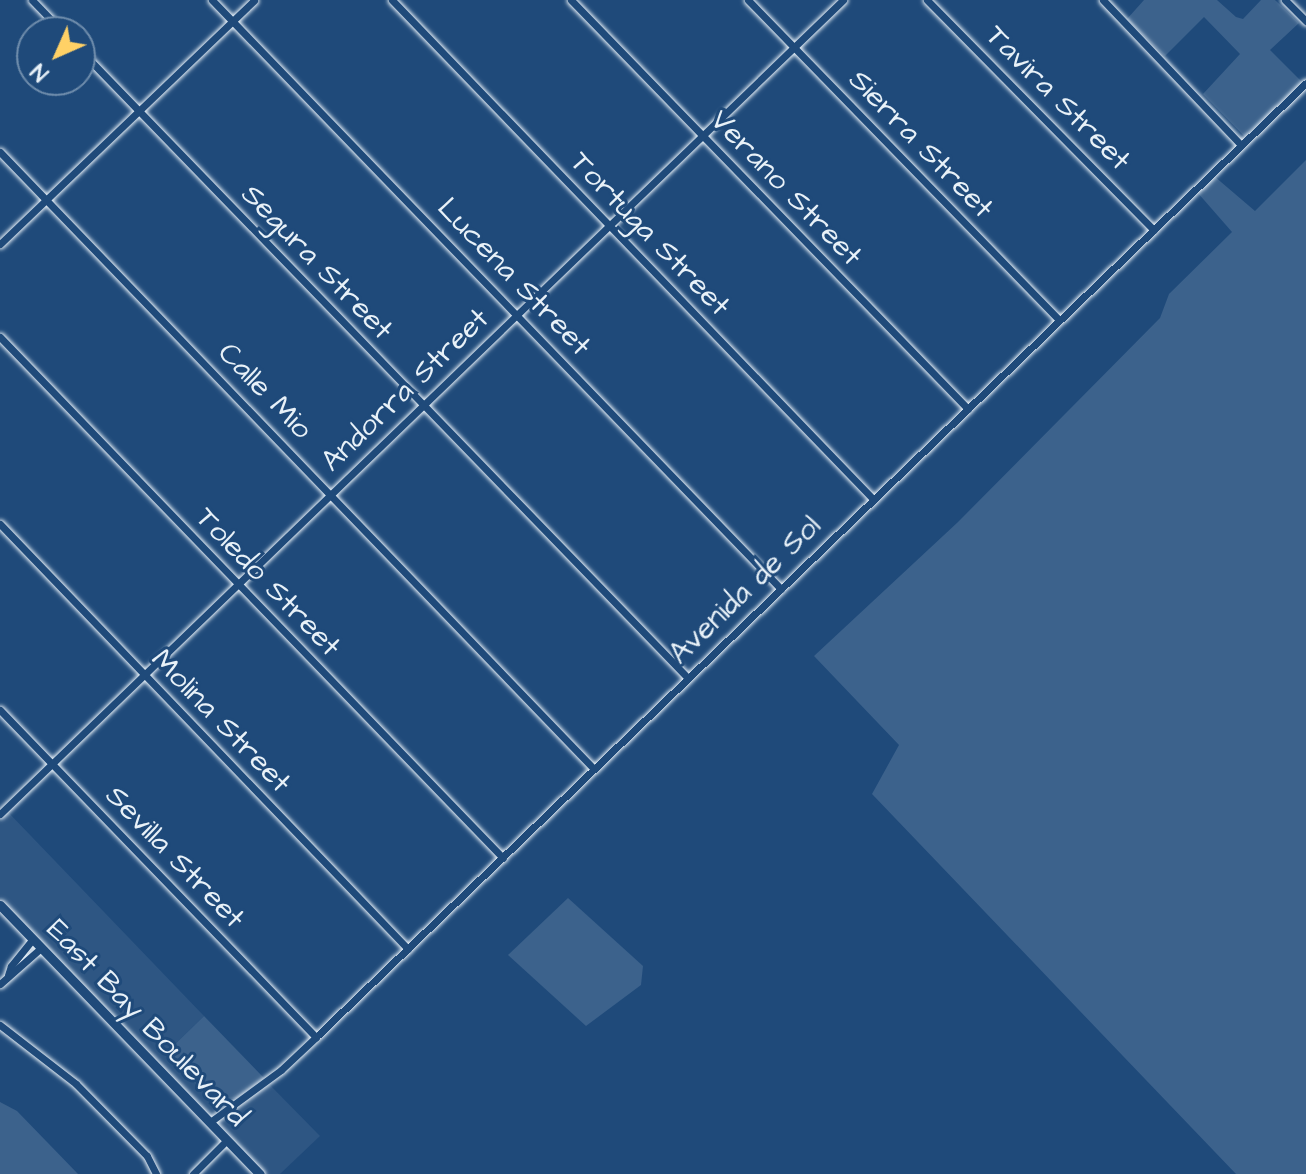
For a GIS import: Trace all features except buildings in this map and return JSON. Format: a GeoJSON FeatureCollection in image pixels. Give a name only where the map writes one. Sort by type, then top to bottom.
{"type":"FeatureCollection","features":[{"type":"Feature","properties":{"kind":"main road","name":"East Bay Boulevard"},"geometry":{"type":"LineString","coordinates":[[0,905],[260,1174]]}},
{"type":"Feature","properties":{"kind":"street"},"geometry":{"type":"LineString","coordinates":[[32,0],[48,16]]}},
{"type":"Feature","properties":{"kind":"street","name":"Lucena Street"},"geometry":{"type":"LineString","coordinates":[[212,0],[781,589]]}},
{"type":"Feature","properties":{"kind":"street"},"geometry":{"type":"LineString","coordinates":[[0,244],[254,0]]}},
{"type":"Feature","properties":{"kind":"street","name":"Tortuga Street"},"geometry":{"type":"LineString","coordinates":[[392,0],[874,500]]}},
{"type":"Feature","properties":{"kind":"street","name":"Verano Street"},"geometry":{"type":"LineString","coordinates":[[571,0],[968,409]]}},
{"type":"Feature","properties":{"kind":"street","name":"Sierra Street"},"geometry":{"type":"LineString","coordinates":[[748,0],[1059,320]]}},
{"type":"Feature","properties":{"kind":"street","name":"Andorra Street"},"geometry":{"type":"LineString","coordinates":[[0,814],[843,0]]}},
{"type":"Feature","properties":{"kind":"street","name":"Tavira Street"},"geometry":{"type":"LineString","coordinates":[[927,0],[1154,230]]}},
{"type":"Feature","properties":{"kind":"street"},"geometry":{"type":"LineString","coordinates":[[1103,0],[1241,145]]}},
{"type":"Feature","properties":{"kind":"street"},"geometry":{"type":"LineString","coordinates":[[1285,0],[1306,21]]}},
{"type":"Feature","properties":{"kind":"street","name":"Segura Street"},"geometry":{"type":"LineString","coordinates":[[96,67],[688,678]]}},
{"type":"Feature","properties":{"kind":"street","name":"Avenida de Sol"},"geometry":{"type":"LineString","coordinates":[[210,1122],[281,1070],[316,1037],[1306,83]]}},
{"type":"Feature","properties":{"kind":"street","name":"Calle Mio"},"geometry":{"type":"LineString","coordinates":[[0,152],[594,769]]}},
{"type":"Feature","properties":{"kind":"street","name":"Toledo Street"},"geometry":{"type":"LineString","coordinates":[[0,337],[503,858]]}},
{"type":"Feature","properties":{"kind":"street","name":"Molina Street"},"geometry":{"type":"LineString","coordinates":[[0,524],[115,641],[142,676],[408,949]]}},
{"type":"Feature","properties":{"kind":"street","name":"Sevilla Street"},"geometry":{"type":"LineString","coordinates":[[0,710],[316,1037]]}},
{"type":"Feature","properties":{"kind":"street"},"geometry":{"type":"LineString","coordinates":[[0,984],[33,939]]}},
{"type":"Feature","properties":{"kind":"street"},"geometry":{"type":"LineString","coordinates":[[8,975],[17,971],[41,948]]}},
{"type":"Feature","properties":{"kind":"street"},"geometry":{"type":"LineString","coordinates":[[0,1025],[76,1084],[147,1156],[156,1174]]}},
{"type":"Feature","properties":{"kind":"street"},"geometry":{"type":"LineString","coordinates":[[193,1174],[227,1140]]}},
{"type":"Feature","properties":{"kind":"shaded area"},"geometry":{"type":"Polygon","coordinates":[[[1144,0],[1217,0],[1236,17],[1243,19],[1261,0],[1275,0],[1299,23],[1270,50],[1302,82],[1245,137],[1203,94],[1240,54],[1204,17],[1165,56],[1127,19],[1144,0]]]}},
{"type":"Feature","properties":{"kind":"shaded area"},"geometry":{"type":"Polygon","coordinates":[[[1306,160],[1306,1174],[1236,1174],[872,794],[899,745],[814,656],[958,522],[1160,318],[1169,294],[1232,232],[1197,192],[1214,176],[1255,211],[1306,160]]]}},
{"type":"Feature","properties":{"kind":"shaded area"},"geometry":{"type":"Polygon","coordinates":[[[7,811],[204,1016],[168,1051],[209,1101],[237,1098],[210,1117],[0,900],[0,818],[7,811]]]}},
{"type":"Feature","properties":{"kind":"shaded area"},"geometry":{"type":"Polygon","coordinates":[[[568,898],[643,966],[641,985],[586,1026],[508,955],[568,898]]]}},
{"type":"Feature","properties":{"kind":"shaded area"},"geometry":{"type":"Polygon","coordinates":[[[204,1016],[264,1078],[237,1098],[209,1101],[168,1051],[204,1016]]]}},
{"type":"Feature","properties":{"kind":"shaded area"},"geometry":{"type":"Polygon","coordinates":[[[268,1083],[320,1136],[280,1174],[265,1174],[215,1122],[268,1083]]]}},
{"type":"Feature","properties":{"kind":"shaded area"},"geometry":{"type":"Polygon","coordinates":[[[0,1102],[17,1111],[78,1174],[0,1174],[0,1102]]]}}]}
